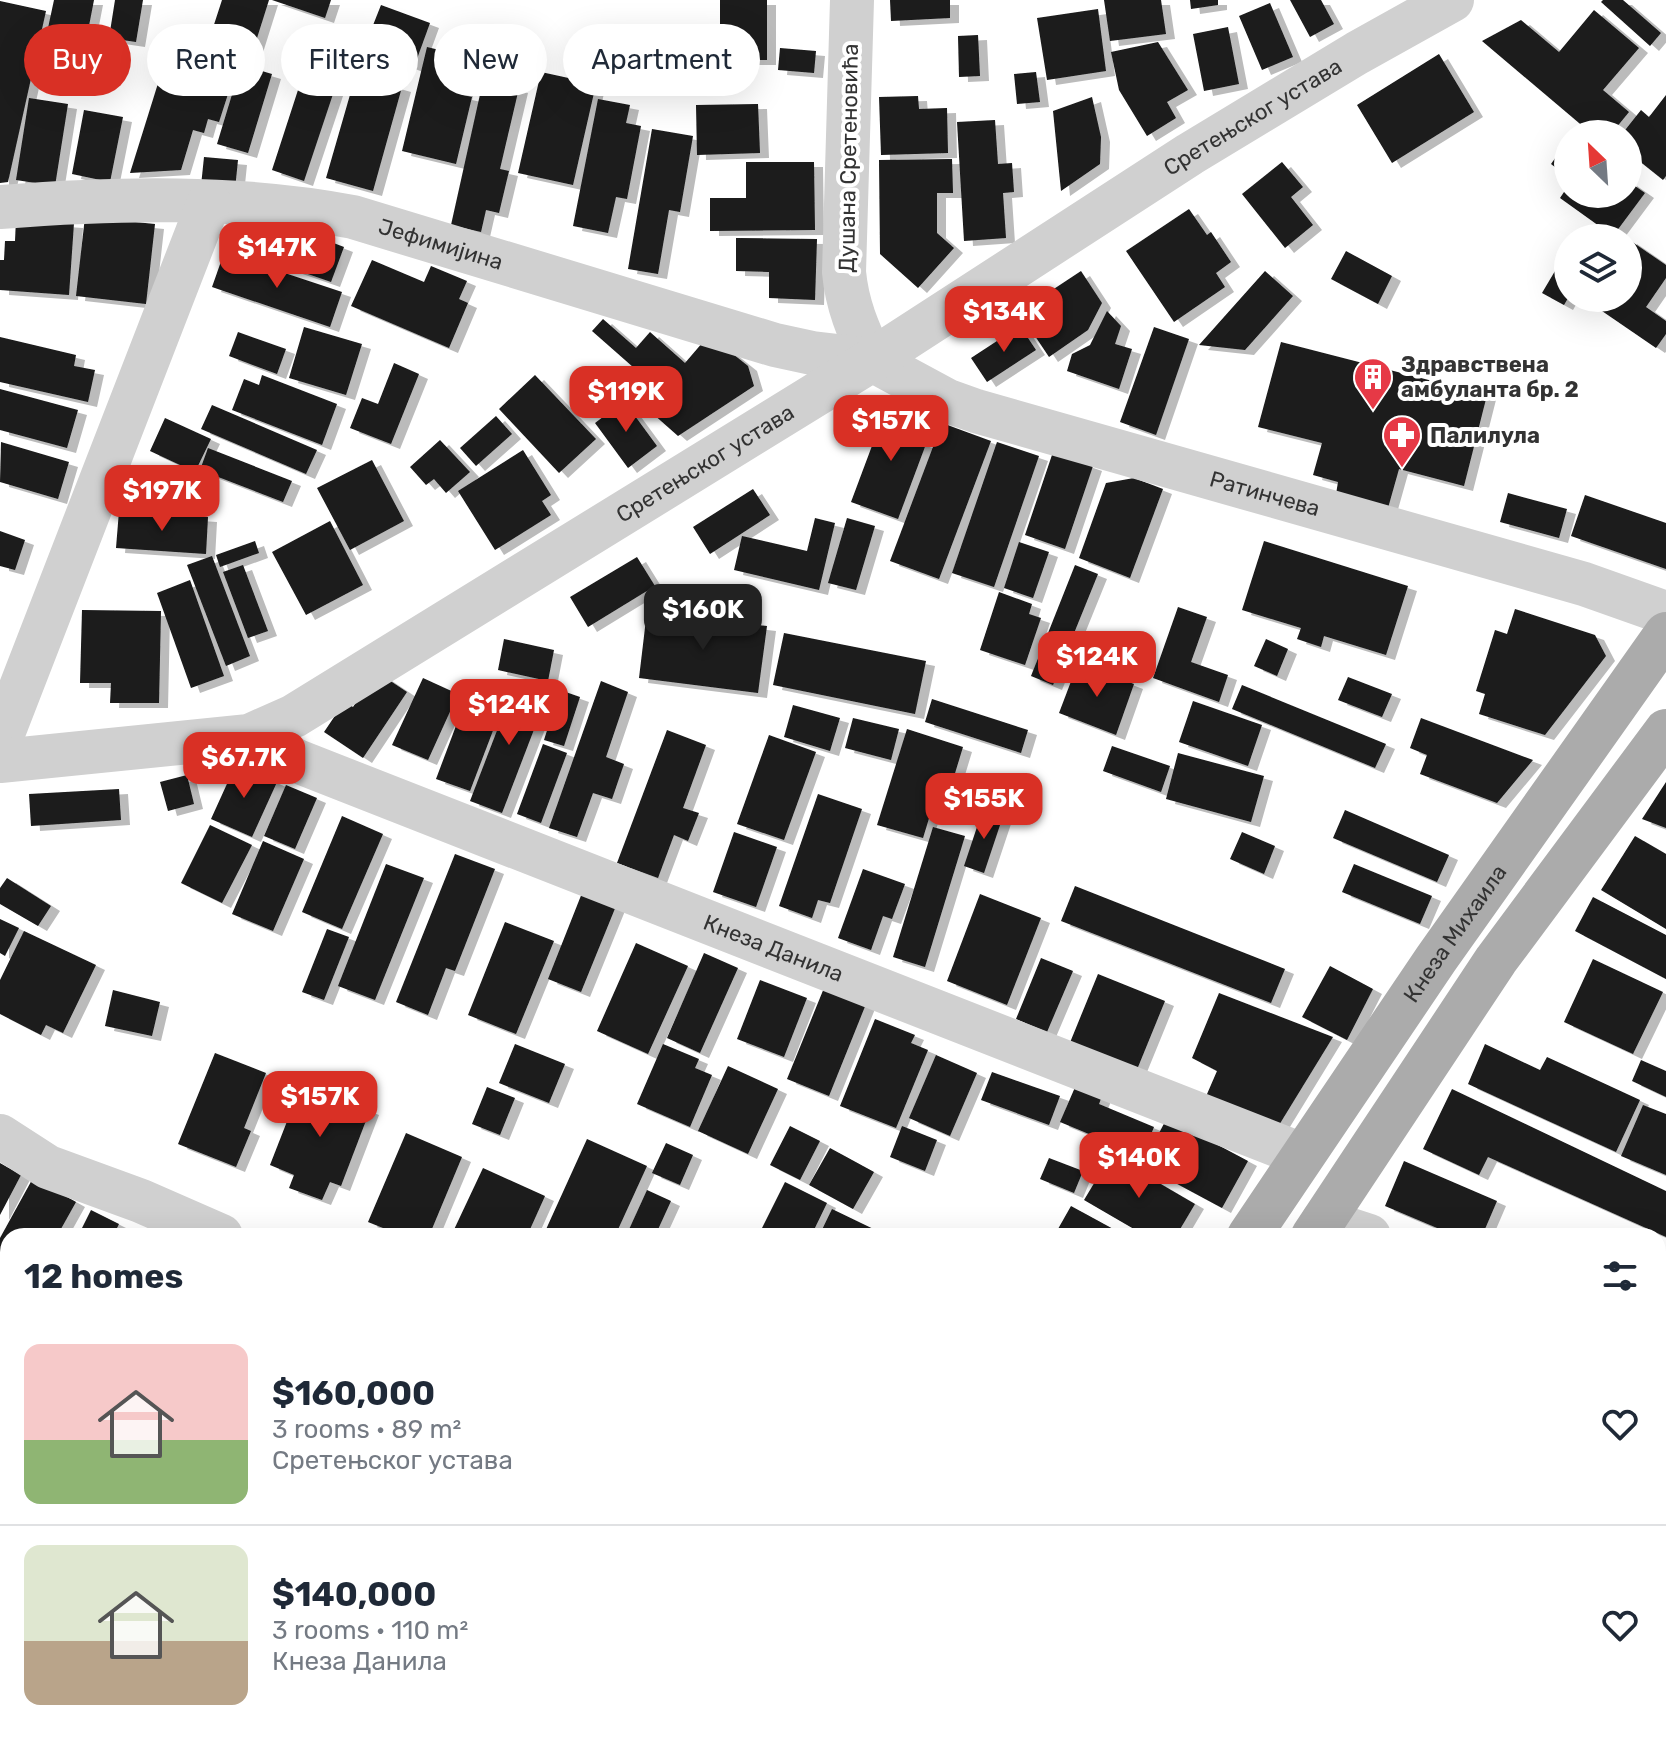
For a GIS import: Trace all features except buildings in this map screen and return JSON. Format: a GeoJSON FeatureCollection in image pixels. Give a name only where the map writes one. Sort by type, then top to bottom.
{"type":"FeatureCollection","features":[{"type":"Feature","properties":{"kind":"main road","name":"Кнеза Михаила"},"geometry":{"type":"LineString","coordinates":[[1254,1228],[1436,959],[1666,634]]}},
{"type":"Feature","properties":{"kind":"main road"},"geometry":{"type":"LineString","coordinates":[[1319,1228],[1496,960],[1666,731]]}},
{"type":"Feature","properties":{"kind":"street","name":"Душана Сретеновића"},"geometry":{"type":"LineString","coordinates":[[852,0],[844,272],[851,311],[872,360]]}},
{"type":"Feature","properties":{"kind":"street","name":"Сретењског устава"},"geometry":{"type":"LineString","coordinates":[[0,761],[249,736],[294,716],[872,360],[1190,154],[1357,53],[1452,0]]}},
{"type":"Feature","properties":{"kind":"street","name":"Јефимијина"},"geometry":{"type":"LineString","coordinates":[[0,207],[94,200],[209,202],[316,210],[353,217],[775,345],[872,360]]}},
{"type":"Feature","properties":{"kind":"street"},"geometry":{"type":"LineString","coordinates":[[0,741],[209,202]]}},
{"type":"Feature","properties":{"kind":"street","name":"Ратинчева"},"geometry":{"type":"LineString","coordinates":[[872,360],[948,401],[976,411],[1584,584],[1666,613]]}},
{"type":"Feature","properties":{"kind":"street","name":"Кнеза Данила"},"geometry":{"type":"LineString","coordinates":[[249,736],[297,761],[1302,1155]]}},
{"type":"Feature","properties":{"kind":"street"},"geometry":{"type":"LineString","coordinates":[[0,1136],[48,1167],[141,1201],[203,1228]]}},
{"type":"Feature","properties":{"kind":"place","name":"Здравствена амбуланта бр. 2"},"geometry":{"type":"Point","coordinates":[1373,411]}},
{"type":"Feature","properties":{"kind":"place","name":"Палилула"},"geometry":{"type":"Point","coordinates":[1402,469]}}]}
